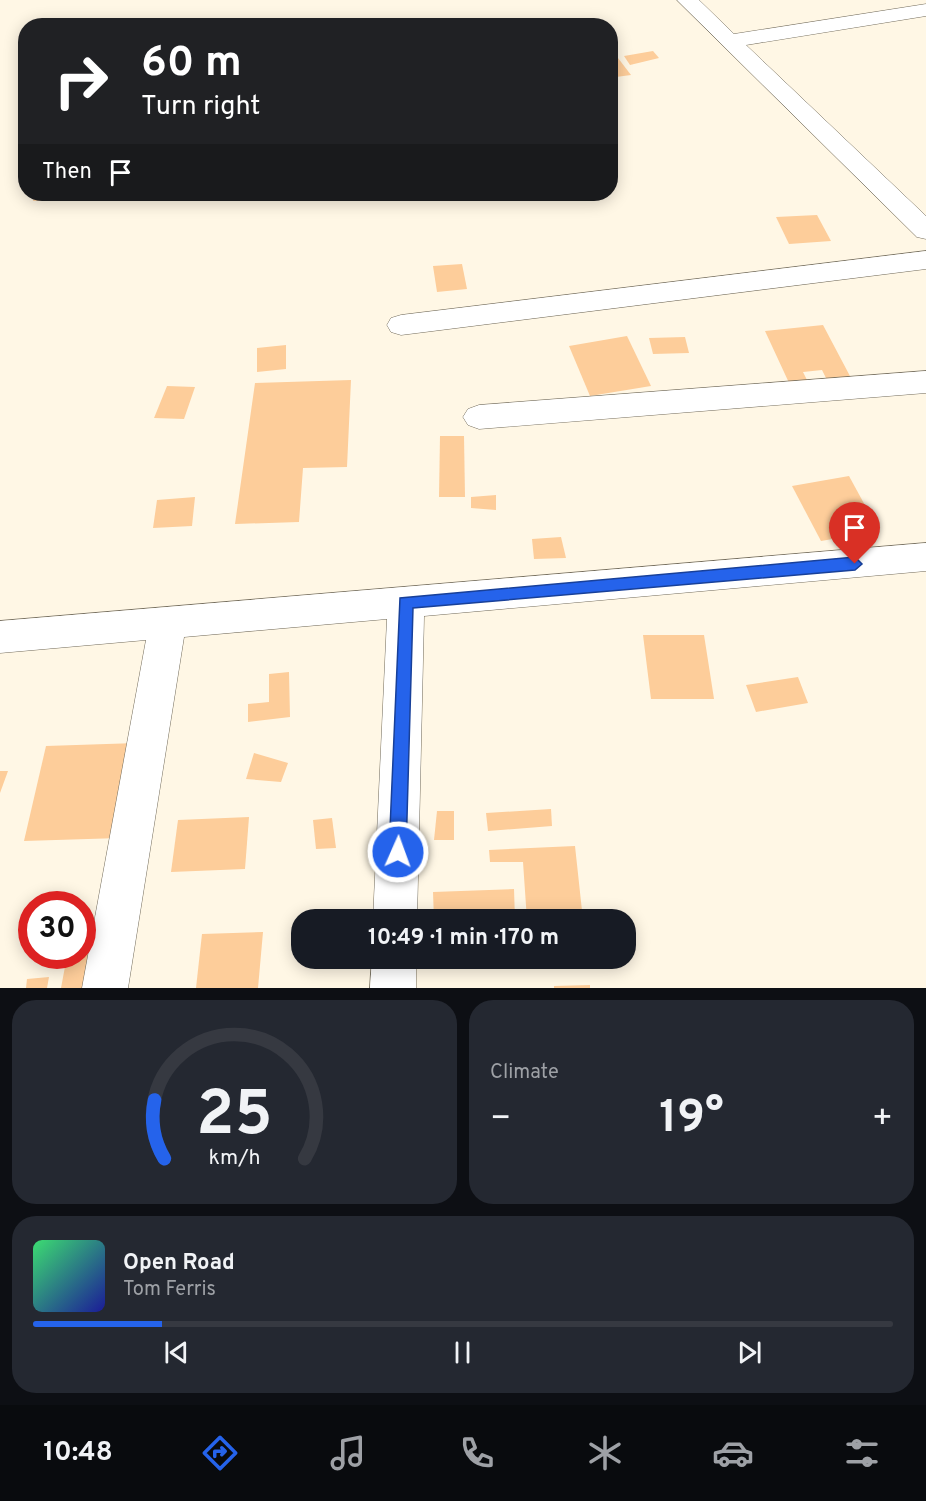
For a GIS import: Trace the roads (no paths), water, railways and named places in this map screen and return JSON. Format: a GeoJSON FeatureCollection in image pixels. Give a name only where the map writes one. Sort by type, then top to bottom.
{"type":"FeatureCollection","features":[{"type":"Feature","properties":{"kind":"street"},"geometry":{"type":"LineString","coordinates":[[687,0],[926,231]]}},
{"type":"Feature","properties":{"kind":"street"},"geometry":{"type":"LineString","coordinates":[[729,41],[926,10]]}},
{"type":"Feature","properties":{"kind":"street"},"geometry":{"type":"LineString","coordinates":[[400,325],[926,260]]}},
{"type":"Feature","properties":{"kind":"street"},"geometry":{"type":"LineString","coordinates":[[479,417],[926,382]]}},
{"type":"Feature","properties":{"kind":"street"},"geometry":{"type":"LineString","coordinates":[[0,637],[926,557]]}},
{"type":"Feature","properties":{"kind":"street"},"geometry":{"type":"LineString","coordinates":[[395,909],[406,602]]}},
{"type":"Feature","properties":{"kind":"street"},"geometry":{"type":"LineString","coordinates":[[105,988],[168,622]]}},
{"type":"Feature","properties":{"kind":"street"},"geometry":{"type":"LineString","coordinates":[[393,988],[394,969]]}}]}
